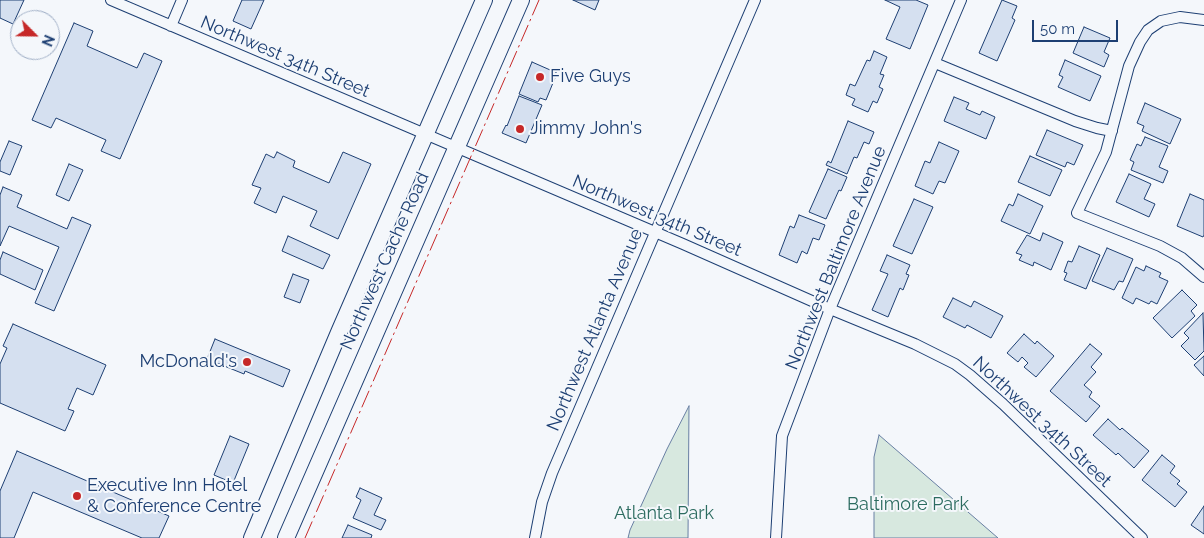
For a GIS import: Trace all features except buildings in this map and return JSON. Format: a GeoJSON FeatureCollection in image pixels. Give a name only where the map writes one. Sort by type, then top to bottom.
{"type":"FeatureCollection","features":[{"type":"Feature","properties":{"kind":"main road","name":"Northwest Cache Road"},"geometry":{"type":"LineString","coordinates":[[252,538],[340,330],[484,0]]}},
{"type":"Feature","properties":{"kind":"main road","name":"Northwest Cache Road"},"geometry":{"type":"LineString","coordinates":[[286,538],[521,0]]}},
{"type":"Feature","properties":{"kind":"street","name":"Northwest 34th Street"},"geometry":{"type":"LineString","coordinates":[[111,0],[683,244],[914,344],[955,364],[1010,411],[1142,538]]}},
{"type":"Feature","properties":{"kind":"street"},"geometry":{"type":"LineString","coordinates":[[170,26],[182,0]]}},
{"type":"Feature","properties":{"kind":"street","name":"Northwest Atlanta Avenue"},"geometry":{"type":"LineString","coordinates":[[535,538],[542,502],[552,473],[755,0]]}},
{"type":"Feature","properties":{"kind":"street","name":"Northwest Baltimore Avenue"},"geometry":{"type":"LineString","coordinates":[[776,538],[782,436],[830,309],[961,0]]}},
{"type":"Feature","properties":{"kind":"street"},"geometry":{"type":"LineString","coordinates":[[1204,20],[1180,17],[1161,21],[1148,30],[1140,42],[1128,66],[1106,152],[1077,213],[1160,246],[1182,258],[1204,277]]}},
{"type":"Feature","properties":{"kind":"street"},"geometry":{"type":"LineString","coordinates":[[935,63],[1075,121],[1112,131]]}},
{"type":"Feature","properties":{"kind":"green space","name":"Atlanta Park"},"geometry":{"type":"Polygon","coordinates":[[[689,406],[688,538],[628,538],[667,449],[689,406]]]}},
{"type":"Feature","properties":{"kind":"green space","name":"Baltimore Park"},"geometry":{"type":"Polygon","coordinates":[[[879,435],[998,538],[874,538],[874,457],[879,435]]]}},
{"type":"Feature","properties":{"kind":"power"},"geometry":{"type":"LineString","coordinates":[[305,538],[539,0]]}},
{"type":"Feature","properties":{"kind":"place","name":"Five Guys"},"geometry":{"type":"Point","coordinates":[540,77]}},
{"type":"Feature","properties":{"kind":"place","name":"Jimmy John's"},"geometry":{"type":"Point","coordinates":[520,129]}},
{"type":"Feature","properties":{"kind":"place","name":"McDonald's"},"geometry":{"type":"Point","coordinates":[247,362]}},
{"type":"Feature","properties":{"kind":"place","name":"Executive Inn Hotel & Conference Centre"},"geometry":{"type":"Point","coordinates":[77,496]}}]}
